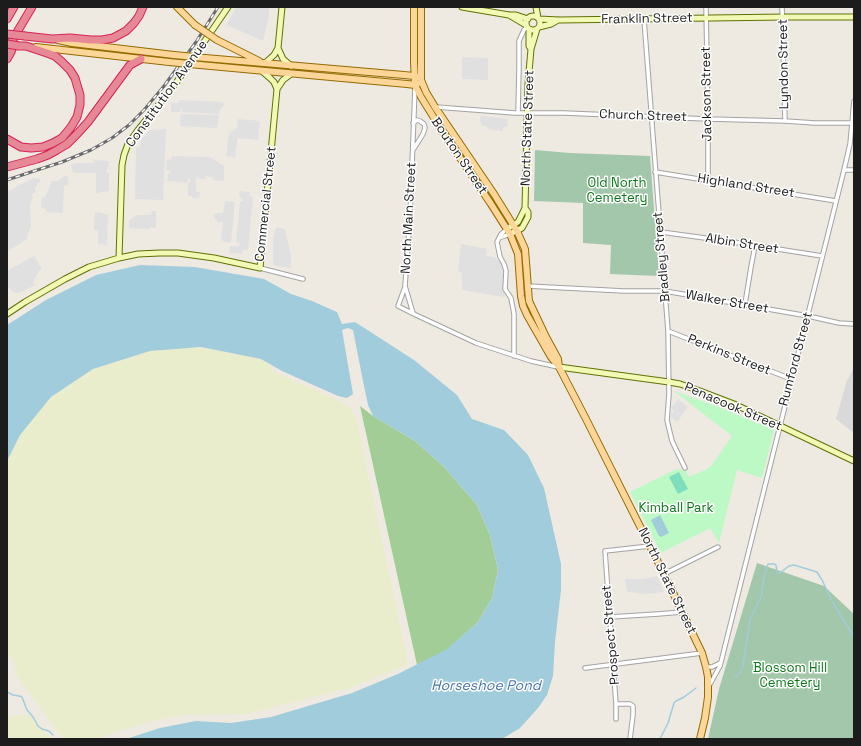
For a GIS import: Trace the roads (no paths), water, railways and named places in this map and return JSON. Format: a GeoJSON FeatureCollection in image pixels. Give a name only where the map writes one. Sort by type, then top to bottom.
{"type":"FeatureCollection","features":[{"type":"Feature","properties":{"kind":"highway"},"geometry":{"type":"LineString","coordinates":[[7,49],[32,7]]}},
{"type":"Feature","properties":{"kind":"highway"},"geometry":{"type":"LineString","coordinates":[[7,34],[52,39],[70,38],[102,40],[113,38],[126,31],[134,24],[143,7]]}},
{"type":"Feature","properties":{"kind":"highway"},"geometry":{"type":"LineString","coordinates":[[7,59],[11,52],[18,30]]}},
{"type":"Feature","properties":{"kind":"highway"},"geometry":{"type":"LineString","coordinates":[[7,44],[23,46],[53,55],[70,70],[75,78],[80,99],[79,108],[71,128],[62,138],[53,143],[43,147],[31,148],[21,146],[7,139]]}},
{"type":"Feature","properties":{"kind":"highway"},"geometry":{"type":"LineString","coordinates":[[7,167],[48,155],[67,144],[88,122],[130,65],[141,59]]}},
{"type":"Feature","properties":{"kind":"main road"},"geometry":{"type":"LineString","coordinates":[[177,7],[195,25],[217,40],[264,63]]}},
{"type":"Feature","properties":{"kind":"main road"},"geometry":{"type":"LineString","coordinates":[[414,7],[414,76]]}},
{"type":"Feature","properties":{"kind":"main road"},"geometry":{"type":"LineString","coordinates":[[421,7],[421,80]]}},
{"type":"Feature","properties":{"kind":"main road"},"geometry":{"type":"LineString","coordinates":[[52,39],[72,43],[174,55],[414,76],[421,80]]}},
{"type":"Feature","properties":{"kind":"main road"},"geometry":{"type":"LineString","coordinates":[[23,46],[200,66],[415,85],[421,80]]}},
{"type":"Feature","properties":{"kind":"main road","name":"Bouton Street"},"geometry":{"type":"LineString","coordinates":[[414,76],[415,85],[421,97],[508,231]]}},
{"type":"Feature","properties":{"kind":"main road","name":"Bouton Street"},"geometry":{"type":"LineString","coordinates":[[421,80],[426,93],[515,228]]}},
{"type":"Feature","properties":{"kind":"main road","name":"North State Street"},"geometry":{"type":"LineString","coordinates":[[515,228],[525,249],[529,301],[558,359],[559,367]]}},
{"type":"Feature","properties":{"kind":"main road","name":"North State Street"},"geometry":{"type":"LineString","coordinates":[[508,231],[518,254],[520,285],[527,315],[551,357],[559,367],[650,546],[702,653],[706,667],[708,698],[700,739]]}},
{"type":"Feature","properties":{"kind":"street","name":"Constitution Avenue"},"geometry":{"type":"LineString","coordinates":[[119,258],[122,165],[128,144],[176,83],[228,7]]}},
{"type":"Feature","properties":{"kind":"street"},"geometry":{"type":"LineString","coordinates":[[264,63],[274,55],[278,48],[282,7]]}},
{"type":"Feature","properties":{"kind":"street"},"geometry":{"type":"LineString","coordinates":[[462,7],[509,15],[536,17],[538,19]]}},
{"type":"Feature","properties":{"kind":"street"},"geometry":{"type":"LineString","coordinates":[[509,15],[533,30],[538,28],[540,23],[535,7]]}},
{"type":"Feature","properties":{"kind":"street"},"geometry":{"type":"LineString","coordinates":[[518,113],[519,40],[527,27],[526,20],[535,7]]}},
{"type":"Feature","properties":{"kind":"street","name":"Jackson Street"},"geometry":{"type":"LineString","coordinates":[[706,7],[708,180]]}},
{"type":"Feature","properties":{"kind":"street","name":"Lyndon Street"},"geometry":{"type":"LineString","coordinates":[[782,7],[785,121]]}},
{"type":"Feature","properties":{"kind":"street","name":"Franklin Street"},"geometry":{"type":"LineString","coordinates":[[538,19],[783,17],[854,18]]}},
{"type":"Feature","properties":{"kind":"street","name":"Bradley Street"},"geometry":{"type":"LineString","coordinates":[[644,19],[668,331],[669,394],[667,416],[672,441],[685,468]]}},
{"type":"Feature","properties":{"kind":"street","name":"Franklin Street"},"geometry":{"type":"LineString","coordinates":[[538,28],[559,20]]}},
{"type":"Feature","properties":{"kind":"street","name":"North State Street"},"geometry":{"type":"LineString","coordinates":[[527,27],[529,46],[531,49]]}},
{"type":"Feature","properties":{"kind":"street","name":"North State Street"},"geometry":{"type":"LineString","coordinates":[[515,228],[522,228],[528,217],[528,212],[525,208],[527,112],[531,49],[538,28]]}},
{"type":"Feature","properties":{"kind":"street"},"geometry":{"type":"LineString","coordinates":[[278,48],[282,58],[291,66]]}},
{"type":"Feature","properties":{"kind":"street"},"geometry":{"type":"LineString","coordinates":[[262,71],[274,82],[277,89]]}},
{"type":"Feature","properties":{"kind":"street"},"geometry":{"type":"LineString","coordinates":[[277,89],[283,80],[291,74]]}},
{"type":"Feature","properties":{"kind":"street","name":"North Main Street"},"geometry":{"type":"LineString","coordinates":[[413,314],[398,306],[405,286],[410,217],[415,85]]}},
{"type":"Feature","properties":{"kind":"street","name":"Commercial Street"},"geometry":{"type":"LineString","coordinates":[[7,314],[25,302],[89,267],[138,254],[178,253],[214,258],[260,268],[277,89]]}},
{"type":"Feature","properties":{"kind":"street","name":"Rumford Street"},"geometry":{"type":"LineString","coordinates":[[708,689],[720,663],[808,316],[850,144],[854,101]]}},
{"type":"Feature","properties":{"kind":"street","name":"Church Street"},"geometry":{"type":"LineString","coordinates":[[435,107],[518,113],[527,112],[815,123],[852,123]]}},
{"type":"Feature","properties":{"kind":"street","name":"North Main Street"},"geometry":{"type":"LineString","coordinates":[[413,124],[417,120],[420,120],[424,124],[425,128],[413,151]]}},
{"type":"Feature","properties":{"kind":"street"},"geometry":{"type":"LineString","coordinates":[[844,170],[854,170]]}},
{"type":"Feature","properties":{"kind":"street","name":"Highland Street"},"geometry":{"type":"LineString","coordinates":[[655,172],[836,201]]}},
{"type":"Feature","properties":{"kind":"street"},"geometry":{"type":"LineString","coordinates":[[514,356],[514,314],[511,298],[505,289],[506,271],[500,257],[497,242],[508,231],[515,228]]}},
{"type":"Feature","properties":{"kind":"street","name":"Albin Street"},"geometry":{"type":"LineString","coordinates":[[661,232],[822,256]]}},
{"type":"Feature","properties":{"kind":"street"},"geometry":{"type":"LineString","coordinates":[[745,304],[756,246]]}},
{"type":"Feature","properties":{"kind":"street"},"geometry":{"type":"LineString","coordinates":[[260,268],[303,279]]}},
{"type":"Feature","properties":{"kind":"street","name":"North Main Street"},"geometry":{"type":"LineString","coordinates":[[405,286],[413,314]]}},
{"type":"Feature","properties":{"kind":"street","name":"Walker Street"},"geometry":{"type":"LineString","coordinates":[[527,286],[665,291],[745,304],[839,323],[854,324]]}},
{"type":"Feature","properties":{"kind":"street"},"geometry":{"type":"LineString","coordinates":[[413,314],[476,342],[514,356],[559,367]]}},
{"type":"Feature","properties":{"kind":"street","name":"Perkins Street"},"geometry":{"type":"LineString","coordinates":[[668,331],[791,379]]}},
{"type":"Feature","properties":{"kind":"street","name":"Penacook Street"},"geometry":{"type":"LineString","coordinates":[[559,367],[669,382],[700,391],[722,399],[854,461]]}},
{"type":"Feature","properties":{"kind":"street","name":"Prospect Street"},"geometry":{"type":"LineString","coordinates":[[616,719],[605,550],[650,546]]}},
{"type":"Feature","properties":{"kind":"street"},"geometry":{"type":"LineString","coordinates":[[664,574],[718,547]]}},
{"type":"Feature","properties":{"kind":"street"},"geometry":{"type":"LineString","coordinates":[[610,617],[682,612]]}},
{"type":"Feature","properties":{"kind":"street"},"geometry":{"type":"LineString","coordinates":[[585,668],[702,653]]}},
{"type":"Feature","properties":{"kind":"street"},"geometry":{"type":"LineString","coordinates":[[706,667],[712,667],[720,663]]}},
{"type":"Feature","properties":{"kind":"street"},"geometry":{"type":"LineString","coordinates":[[616,704],[630,704],[632,706],[633,715],[630,739]]}},
{"type":"Feature","properties":{"kind":"water","name":"Horseshoe Pond"},"geometry":{"type":"Polygon","coordinates":[[[140,265],[195,267],[264,279],[291,294],[337,312],[342,324],[355,322],[414,360],[457,395],[472,419],[504,430],[528,455],[544,488],[561,564],[561,590],[553,676],[547,695],[538,708],[520,728],[502,739],[126,739],[160,728],[196,721],[231,723],[271,717],[352,693],[398,674],[447,649],[478,622],[492,598],[498,570],[490,535],[477,505],[444,467],[415,441],[373,416],[368,405],[353,330],[348,328],[342,330],[353,394],[347,398],[338,396],[282,371],[261,359],[201,347],[150,351],[93,369],[51,397],[20,435],[7,461],[7,325],[46,300],[96,275],[140,265]]]}},
{"type":"Feature","properties":{"kind":"water"},"geometry":{"type":"Polygon","coordinates":[[[660,515],[669,533],[661,537],[659,536],[651,520],[660,515]]]}},
{"type":"Feature","properties":{"kind":"waterway"},"geometry":{"type":"LineString","coordinates":[[735,677],[739,674],[743,666],[750,619],[761,597],[764,577],[768,564],[776,565],[778,573],[789,566],[794,565],[817,572],[834,605],[854,637]]}},
{"type":"Feature","properties":{"kind":"waterway"},"geometry":{"type":"LineString","coordinates":[[660,739],[668,723],[674,703],[696,688]]}},
{"type":"Feature","properties":{"kind":"waterway"},"geometry":{"type":"LineString","coordinates":[[7,692],[22,697],[27,710],[38,726],[49,731],[53,735]]}},
{"type":"Feature","properties":{"kind":"railway"},"geometry":{"type":"LineString","coordinates":[[7,180],[62,162],[91,150],[112,138],[129,125],[164,86],[196,42],[218,7]]}},
{"type":"Feature","properties":{"kind":"park label","name":"Old North Cemetery"},"geometry":{"type":"Point","coordinates":[617,190]}},
{"type":"Feature","properties":{"kind":"park label","name":"Kimball Park"},"geometry":{"type":"Point","coordinates":[676,508]}},
{"type":"Feature","properties":{"kind":"park label","name":"Blossom Hill Cemetery"},"geometry":{"type":"Point","coordinates":[790,676]}}]}
